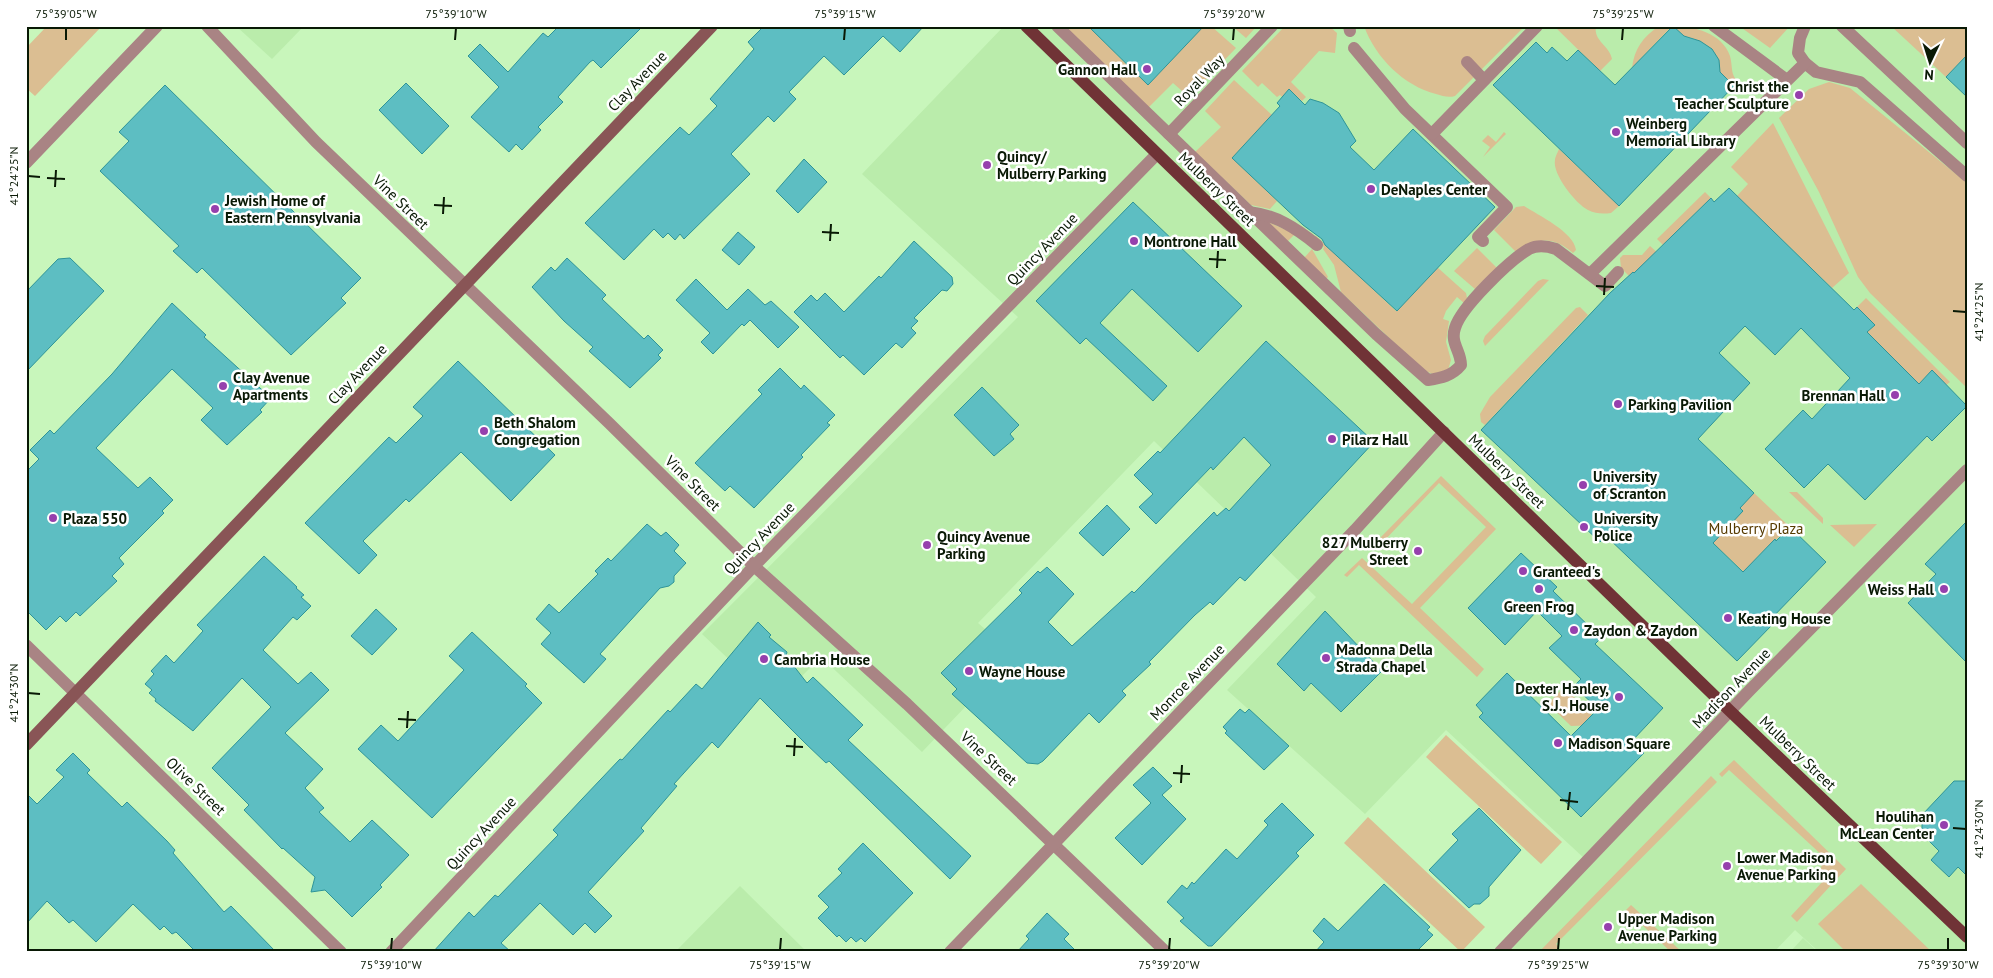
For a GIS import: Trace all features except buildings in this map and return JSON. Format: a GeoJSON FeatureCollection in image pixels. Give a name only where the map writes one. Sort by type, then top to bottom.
{"type":"FeatureCollection","features":[{"type":"Feature","properties":{"kind":"main road","name":"Clay Avenue"},"geometry":{"type":"LineString","coordinates":[[26,745],[712,26]]}},
{"type":"Feature","properties":{"kind":"main road","name":"Mulberry Street"},"geometry":{"type":"LineString","coordinates":[[1026,26],[1730,711],[1967,937]]}},
{"type":"Feature","properties":{"kind":"street"},"geometry":{"type":"LineString","coordinates":[[26,162],[157,26]]}},
{"type":"Feature","properties":{"kind":"street","name":"Vine Street"},"geometry":{"type":"LineString","coordinates":[[207,26],[316,142],[609,423],[754,566],[907,704],[1166,952]]}},
{"type":"Feature","properties":{"kind":"street"},"geometry":{"type":"LineString","coordinates":[[1057,26],[1376,334],[1428,380],[1444,378],[1458,369],[1461,362],[1453,341],[1453,334],[1465,308],[1508,266],[1530,248],[1548,246],[1556,249],[1605,286],[1611,266]]}},
{"type":"Feature","properties":{"kind":"street","name":"Royal Way"},"geometry":{"type":"LineString","coordinates":[[1169,134],[1245,47],[1272,26]]}},
{"type":"Feature","properties":{"kind":"street"},"geometry":{"type":"LineString","coordinates":[[1432,134],[1537,26]]}},
{"type":"Feature","properties":{"kind":"street"},"geometry":{"type":"LineString","coordinates":[[1714,26],[1787,80]]}},
{"type":"Feature","properties":{"kind":"street"},"geometry":{"type":"LineString","coordinates":[[1805,26],[1800,38],[1798,53],[1805,63],[1816,72],[1860,82],[1967,176]]}},
{"type":"Feature","properties":{"kind":"street"},"geometry":{"type":"LineString","coordinates":[[1842,26],[1967,143]]}},
{"type":"Feature","properties":{"kind":"street"},"geometry":{"type":"LineString","coordinates":[[1354,48],[1405,109],[1507,207],[1478,237],[1483,241]]}},
{"type":"Feature","properties":{"kind":"street"},"geometry":{"type":"LineString","coordinates":[[1467,62],[1484,80]]}},
{"type":"Feature","properties":{"kind":"street"},"geometry":{"type":"LineString","coordinates":[[1590,274],[1611,266],[1805,63]]}},
{"type":"Feature","properties":{"kind":"street","name":"Quincy Avenue"},"geometry":{"type":"LineString","coordinates":[[391,952],[754,566],[1157,154]]}},
{"type":"Feature","properties":{"kind":"street"},"geometry":{"type":"LineString","coordinates":[[1249,212],[1264,214],[1282,221],[1296,228],[1317,246]]}},
{"type":"Feature","properties":{"kind":"street","name":"Monroe Avenue"},"geometry":{"type":"LineString","coordinates":[[950,952],[1356,530],[1444,432]]}},
{"type":"Feature","properties":{"kind":"street","name":"Madison Avenue"},"geometry":{"type":"LineString","coordinates":[[1500,952],[1730,711],[1967,470]]}},
{"type":"Feature","properties":{"kind":"street","name":"Olive Street"},"geometry":{"type":"LineString","coordinates":[[26,645],[77,692],[341,952]]}},
{"type":"Feature","properties":{"kind":"shaded area"},"geometry":{"type":"Polygon","coordinates":[[[236,26],[304,26],[272,59],[236,26]]]}},
{"type":"Feature","properties":{"kind":"shaded area","name":"University of Scranton"},"geometry":{"type":"Polygon","coordinates":[[[1004,26],[1967,26],[1967,952],[1819,952],[1795,930],[1774,952],[1494,952],[1585,859],[1446,730],[1365,814],[1227,690],[1316,597],[1154,441],[978,623],[1015,655],[922,752],[821,657],[775,703],[702,634],[1018,317],[862,174],[1004,26]]]}},
{"type":"Feature","properties":{"kind":"shaded area"},"geometry":{"type":"Polygon","coordinates":[[[740,886],[807,952],[675,952],[740,886]]]}},
{"type":"Feature","properties":{"kind":"shaded area"},"geometry":{"type":"Polygon","coordinates":[[[1803,938],[1818,952],[1790,952],[1803,938]]]}},
{"type":"Feature","properties":{"kind":"green space"},"geometry":{"type":"Polygon","coordinates":[[[47,26],[102,26],[35,96],[26,88],[26,48],[47,26]]]}},
{"type":"Feature","properties":{"kind":"green space"},"geometry":{"type":"Polygon","coordinates":[[[1062,26],[1088,26],[1108,46],[1120,47],[1115,53],[1148,85],[1204,26],[1211,26],[1236,48],[1189,97],[1173,83],[1148,108],[1062,26]]]}},
{"type":"Feature","properties":{"kind":"green space"},"geometry":{"type":"Polygon","coordinates":[[[1232,26],[1257,26],[1246,38],[1232,26]]]}},
{"type":"Feature","properties":{"kind":"green space"},"geometry":{"type":"Polygon","coordinates":[[[1285,26],[1329,26],[1337,33],[1335,53],[1319,51],[1291,82],[1306,97],[1302,101],[1289,89],[1282,97],[1280,95],[1277,97],[1262,83],[1258,87],[1242,71],[1285,26]]]}},
{"type":"Feature","properties":{"kind":"green space"},"geometry":{"type":"Polygon","coordinates":[[[1364,26],[1525,26],[1455,96],[1450,97],[1424,90],[1392,69],[1375,49],[1364,26]]]}},
{"type":"Feature","properties":{"kind":"green space"},"geometry":{"type":"Polygon","coordinates":[[[1554,26],[1596,26],[1597,36],[1611,54],[1612,59],[1600,71],[1554,26]]]}},
{"type":"Feature","properties":{"kind":"green space"},"geometry":{"type":"Polygon","coordinates":[[[1659,26],[1672,26],[1632,68],[1640,44],[1659,26]]]}},
{"type":"Feature","properties":{"kind":"green space"},"geometry":{"type":"Polygon","coordinates":[[[1673,26],[1698,29],[1714,36],[1721,42],[1730,56],[1733,73],[1738,82],[1734,86],[1720,72],[1719,60],[1712,49],[1700,41],[1684,36],[1673,26]]]}},
{"type":"Feature","properties":{"kind":"green space"},"geometry":{"type":"Polygon","coordinates":[[[1739,26],[1790,26],[1770,48],[1739,26]]]}},
{"type":"Feature","properties":{"kind":"green space"},"geometry":{"type":"Polygon","coordinates":[[[1891,26],[1967,26],[1967,55],[1946,77],[1891,26]]]}},
{"type":"Feature","properties":{"kind":"green space"},"geometry":{"type":"Polygon","coordinates":[[[1234,80],[1272,115],[1232,158],[1277,201],[1270,209],[1251,205],[1195,152],[1221,127],[1205,111],[1234,80]]]}},
{"type":"Feature","properties":{"kind":"green space"},"geometry":{"type":"Polygon","coordinates":[[[1829,82],[1850,88],[1967,183],[1967,388],[1870,293],[1858,277],[1819,192],[1779,118],[1809,89],[1829,82]]]}},
{"type":"Feature","properties":{"kind":"green space"},"geometry":{"type":"Polygon","coordinates":[[[1773,123],[1849,273],[1832,288],[1737,196],[1748,184],[1731,167],[1773,123]]]}},
{"type":"Feature","properties":{"kind":"green space"},"geometry":{"type":"Polygon","coordinates":[[[1504,132],[1506,134],[1483,157],[1490,147],[1482,141],[1488,135],[1496,142],[1504,132]]]}},
{"type":"Feature","properties":{"kind":"green space"},"geometry":{"type":"Polygon","coordinates":[[[1559,149],[1619,206],[1611,213],[1600,213],[1588,210],[1577,202],[1557,173],[1555,160],[1559,149]]]}},
{"type":"Feature","properties":{"kind":"green space"},"geometry":{"type":"Polygon","coordinates":[[[1705,192],[1711,198],[1663,245],[1657,239],[1705,192]]]}},
{"type":"Feature","properties":{"kind":"green space"},"geometry":{"type":"Polygon","coordinates":[[[1524,206],[1562,231],[1574,243],[1576,250],[1573,253],[1558,243],[1545,240],[1538,241],[1516,252],[1494,230],[1516,207],[1524,206]]]}},
{"type":"Feature","properties":{"kind":"green space"},"geometry":{"type":"Polygon","coordinates":[[[1264,220],[1295,234],[1287,242],[1264,220]]]}},
{"type":"Feature","properties":{"kind":"green space"},"geometry":{"type":"Polygon","coordinates":[[[1316,236],[1396,311],[1437,267],[1466,293],[1467,298],[1464,303],[1457,297],[1446,311],[1443,319],[1449,321],[1446,342],[1451,360],[1448,370],[1433,374],[1423,370],[1341,292],[1334,265],[1323,249],[1324,247],[1314,238],[1316,236]]]}},
{"type":"Feature","properties":{"kind":"green space"},"geometry":{"type":"Polygon","coordinates":[[[1650,246],[1660,255],[1638,277],[1633,272],[1629,276],[1621,268],[1620,258],[1623,255],[1642,255],[1650,246]]]}},
{"type":"Feature","properties":{"kind":"green space"},"geometry":{"type":"Polygon","coordinates":[[[1477,248],[1497,268],[1475,289],[1454,271],[1477,248]]]}},
{"type":"Feature","properties":{"kind":"green space"},"geometry":{"type":"Polygon","coordinates":[[[1312,249],[1328,277],[1326,279],[1304,258],[1312,249]]]}},
{"type":"Feature","properties":{"kind":"green space"},"geometry":{"type":"Polygon","coordinates":[[[1543,279],[1549,280],[1485,346],[1483,341],[1485,336],[1538,281],[1543,279]]]}},
{"type":"Feature","properties":{"kind":"green space"},"geometry":{"type":"Polygon","coordinates":[[[1866,298],[1950,382],[1946,385],[1932,370],[1919,384],[1867,332],[1875,325],[1857,307],[1866,298]]]}},
{"type":"Feature","properties":{"kind":"green space"},"geometry":{"type":"Polygon","coordinates":[[[1580,307],[1588,315],[1485,425],[1481,422],[1480,414],[1490,397],[1576,308],[1580,307]]]}},
{"type":"Feature","properties":{"kind":"green space"},"geometry":{"type":"Polygon","coordinates":[[[1441,476],[1496,529],[1420,608],[1484,669],[1477,677],[1359,565],[1347,577],[1344,575],[1362,558],[1412,604],[1486,527],[1439,483],[1382,543],[1379,539],[1441,476]]]}},
{"type":"Feature","properties":{"kind":"green space"},"geometry":{"type":"Polygon","coordinates":[[[1789,492],[1797,492],[1823,518],[1823,524],[1789,492]]]}},
{"type":"Feature","properties":{"kind":"green space","name":"Mulberry Plaza"},"geometry":{"type":"Polygon","coordinates":[[[1754,493],[1790,527],[1758,556],[1745,573],[1712,542],[1743,511],[1740,508],[1754,493]]]}},
{"type":"Feature","properties":{"kind":"green space"},"geometry":{"type":"Polygon","coordinates":[[[1877,524],[1854,547],[1830,525],[1877,524]]]}},
{"type":"Feature","properties":{"kind":"green space"},"geometry":{"type":"Polygon","coordinates":[[[1564,687],[1600,723],[1598,725],[1571,726],[1548,704],[1564,687]]]}},
{"type":"Feature","properties":{"kind":"green space"},"geometry":{"type":"Polygon","coordinates":[[[1446,735],[1562,842],[1541,864],[1426,757],[1446,735]]]}},
{"type":"Feature","properties":{"kind":"green space"},"geometry":{"type":"Polygon","coordinates":[[[1734,760],[1846,869],[1797,922],[1791,916],[1824,880],[1819,875],[1824,857],[1729,770],[1722,777],[1719,774],[1734,760]]]}},
{"type":"Feature","properties":{"kind":"green space"},"geometry":{"type":"Polygon","coordinates":[[[1711,776],[1717,782],[1556,944],[1559,947],[1554,952],[1539,952],[1711,776]]]}},
{"type":"Feature","properties":{"kind":"green space"},"geometry":{"type":"Polygon","coordinates":[[[1368,817],[1485,927],[1461,952],[1344,843],[1368,817]]]}},
{"type":"Feature","properties":{"kind":"green space"},"geometry":{"type":"Polygon","coordinates":[[[1861,884],[1932,952],[1846,952],[1818,924],[1861,884]]]}},
{"type":"Feature","properties":{"kind":"green space"},"geometry":{"type":"Polygon","coordinates":[[[1631,905],[1682,952],[1671,952],[1626,910],[1631,905]]]}},
{"type":"Feature","properties":{"kind":"place","name":"Gannon Hall"},"geometry":{"type":"Point","coordinates":[1147,69]}},
{"type":"Feature","properties":{"kind":"place","name":"Christ the Teacher Sculpture"},"geometry":{"type":"Point","coordinates":[1799,95]}},
{"type":"Feature","properties":{"kind":"place","name":"Weinberg Memorial Library"},"geometry":{"type":"Point","coordinates":[1616,132]}},
{"type":"Feature","properties":{"kind":"place","name":"Quincy/ Mulberry Parking"},"geometry":{"type":"Point","coordinates":[987,165]}},
{"type":"Feature","properties":{"kind":"place","name":"DeNaples Center"},"geometry":{"type":"Point","coordinates":[1371,189]}},
{"type":"Feature","properties":{"kind":"place","name":"Jewish Home of Eastern Pennsylvania"},"geometry":{"type":"Point","coordinates":[215,209]}},
{"type":"Feature","properties":{"kind":"place","name":"Montrone Hall"},"geometry":{"type":"Point","coordinates":[1134,241]}},
{"type":"Feature","properties":{"kind":"place","name":"Clay Avenue Apartments"},"geometry":{"type":"Point","coordinates":[223,386]}},
{"type":"Feature","properties":{"kind":"place","name":"Brennan Hall"},"geometry":{"type":"Point","coordinates":[1895,395]}},
{"type":"Feature","properties":{"kind":"place","name":"Parking Pavilion"},"geometry":{"type":"Point","coordinates":[1618,404]}},
{"type":"Feature","properties":{"kind":"place","name":"Beth Shalom Congregation"},"geometry":{"type":"Point","coordinates":[484,431]}},
{"type":"Feature","properties":{"kind":"place","name":"Pilarz Hall"},"geometry":{"type":"Point","coordinates":[1332,439]}},
{"type":"Feature","properties":{"kind":"place","name":"University of Scranton"},"geometry":{"type":"Point","coordinates":[1583,485]}},
{"type":"Feature","properties":{"kind":"place","name":"Plaza 550"},"geometry":{"type":"Point","coordinates":[53,518]}},
{"type":"Feature","properties":{"kind":"place","name":"University Police"},"geometry":{"type":"Point","coordinates":[1584,527]}},
{"type":"Feature","properties":{"kind":"place","name":"Quincy Avenue Parking"},"geometry":{"type":"Point","coordinates":[927,545]}},
{"type":"Feature","properties":{"kind":"place","name":"827 Mulberry Street"},"geometry":{"type":"Point","coordinates":[1418,551]}},
{"type":"Feature","properties":{"kind":"place","name":"Granteed's"},"geometry":{"type":"Point","coordinates":[1523,571]}},
{"type":"Feature","properties":{"kind":"place","name":"Green Frog"},"geometry":{"type":"Point","coordinates":[1539,589]}},
{"type":"Feature","properties":{"kind":"place","name":"Weiss Hall"},"geometry":{"type":"Point","coordinates":[1944,589]}},
{"type":"Feature","properties":{"kind":"place","name":"Keating House"},"geometry":{"type":"Point","coordinates":[1728,618]}},
{"type":"Feature","properties":{"kind":"place","name":"Zaydon & Zaydon"},"geometry":{"type":"Point","coordinates":[1574,630]}},
{"type":"Feature","properties":{"kind":"place","name":"Madonna Della Strada Chapel"},"geometry":{"type":"Point","coordinates":[1326,658]}},
{"type":"Feature","properties":{"kind":"place","name":"Cambria House"},"geometry":{"type":"Point","coordinates":[764,659]}},
{"type":"Feature","properties":{"kind":"place","name":"Wayne House"},"geometry":{"type":"Point","coordinates":[969,671]}},
{"type":"Feature","properties":{"kind":"place","name":"Dexter Hanley, S.J., House"},"geometry":{"type":"Point","coordinates":[1619,697]}},
{"type":"Feature","properties":{"kind":"place","name":"Madison Square"},"geometry":{"type":"Point","coordinates":[1558,743]}},
{"type":"Feature","properties":{"kind":"place","name":"Houlihan McLean Center"},"geometry":{"type":"Point","coordinates":[1944,825]}},
{"type":"Feature","properties":{"kind":"place","name":"Lower Madison Avenue Parking"},"geometry":{"type":"Point","coordinates":[1727,866]}},
{"type":"Feature","properties":{"kind":"place","name":"Upper Madison Avenue Parking"},"geometry":{"type":"Point","coordinates":[1608,927]}}]}
